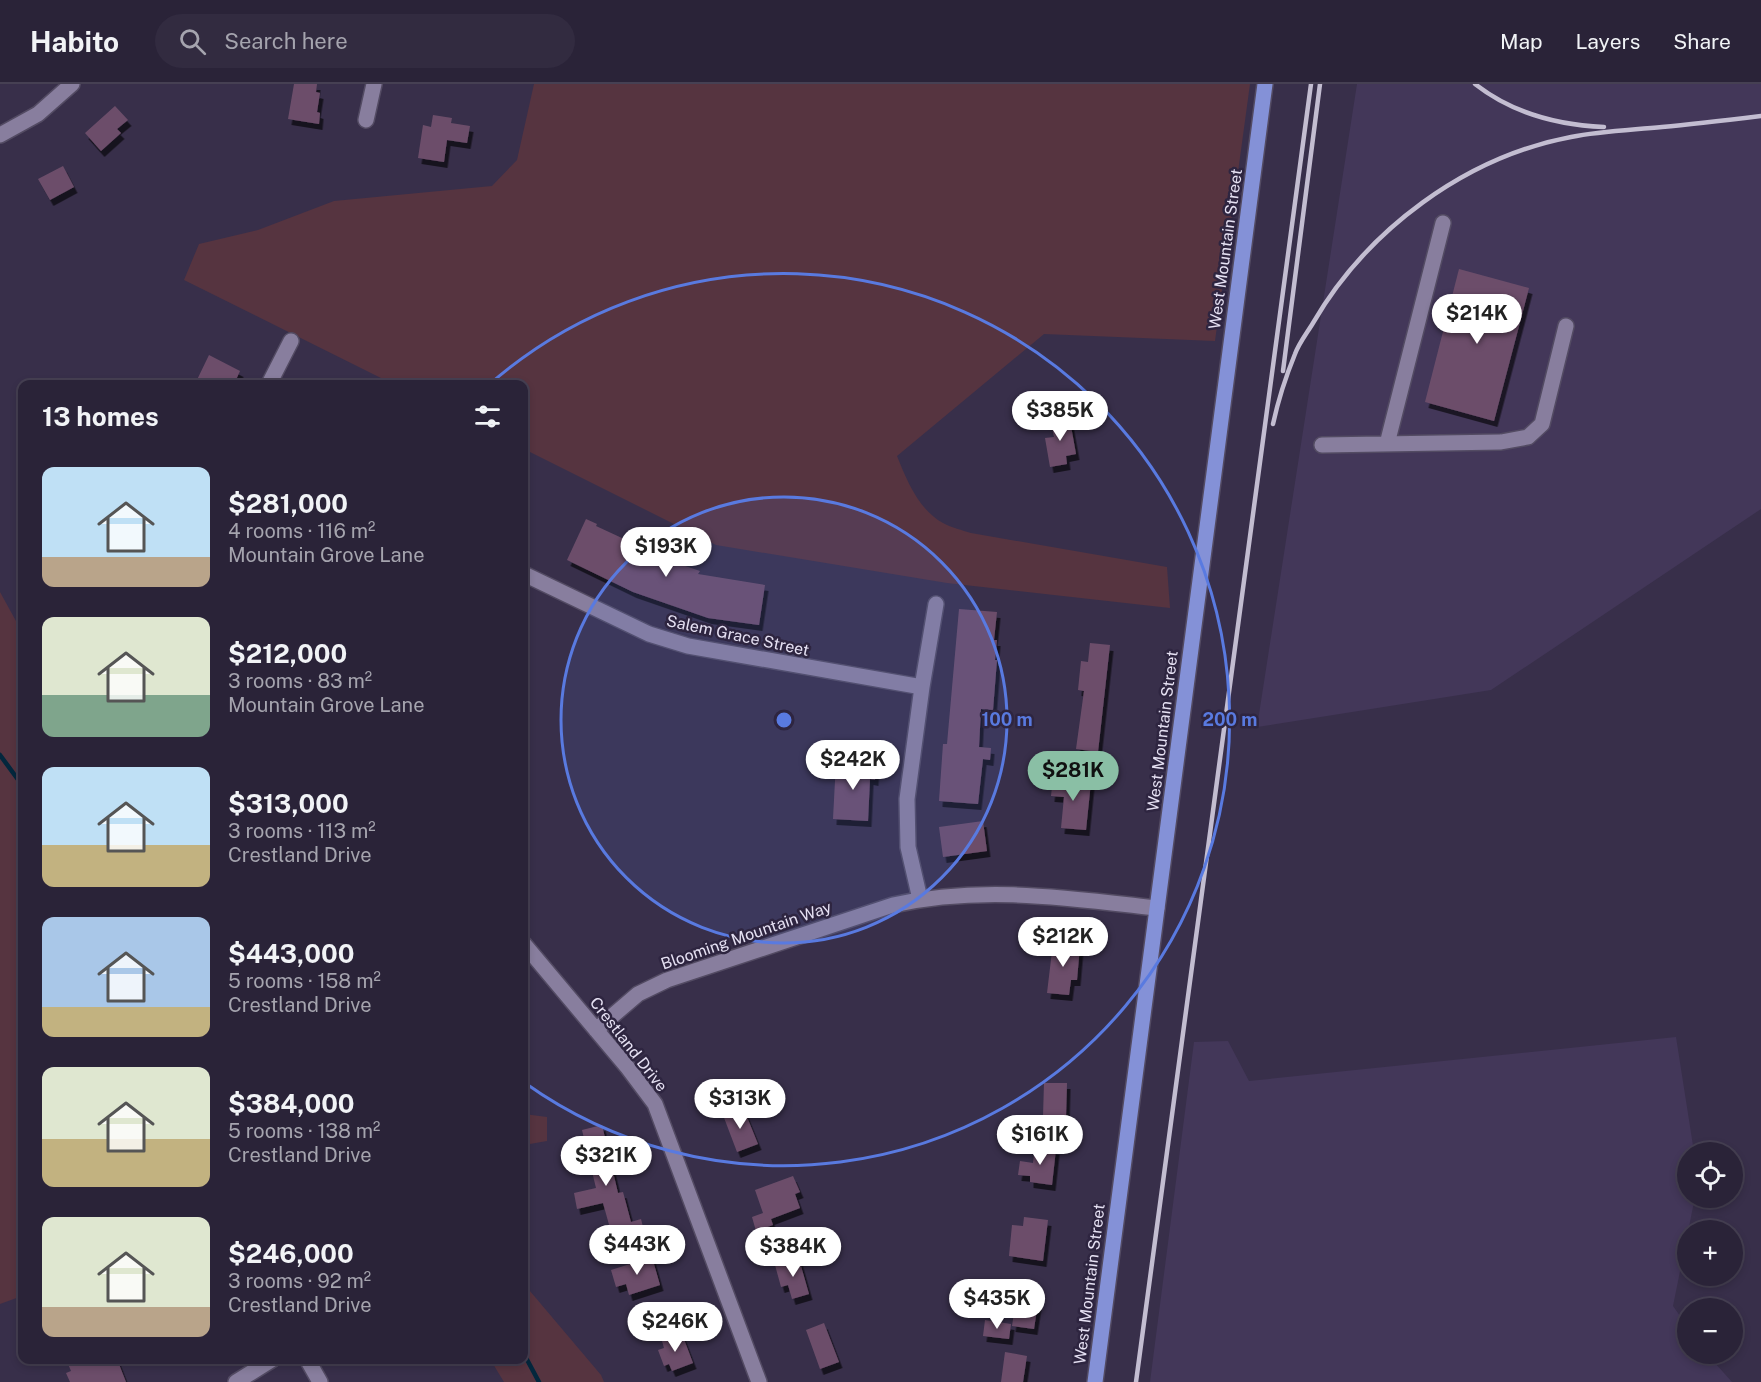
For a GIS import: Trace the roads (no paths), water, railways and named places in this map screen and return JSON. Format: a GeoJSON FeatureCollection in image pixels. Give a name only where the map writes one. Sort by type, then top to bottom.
{"type":"FeatureCollection","features":[{"type":"Feature","properties":{"kind":"main road","name":"West Mountain Street"},"geometry":{"type":"LineString","coordinates":[[1095,1382],[1265,84]]}},
{"type":"Feature","properties":{"kind":"street"},"geometry":{"type":"LineString","coordinates":[[0,135],[38,114],[72,84]]}},
{"type":"Feature","properties":{"kind":"street"},"geometry":{"type":"LineString","coordinates":[[366,120],[374,84]]}},
{"type":"Feature","properties":{"kind":"street"},"geometry":{"type":"LineString","coordinates":[[1387,444],[1443,223]]}},
{"type":"Feature","properties":{"kind":"street"},"geometry":{"type":"LineString","coordinates":[[1322,446],[1501,442],[1528,437],[1542,424],[1566,326]]}},
{"type":"Feature","properties":{"kind":"street"},"geometry":{"type":"LineString","coordinates":[[271,380],[291,341]]}},
{"type":"Feature","properties":{"kind":"street","name":"Salem Grace Street"},"geometry":{"type":"LineString","coordinates":[[528,576],[649,634],[688,646],[922,687]]}},
{"type":"Feature","properties":{"kind":"street"},"geometry":{"type":"LineString","coordinates":[[920,899],[908,847],[907,799],[936,604]]}},
{"type":"Feature","properties":{"kind":"street","name":"Blooming Mountain Way"},"geometry":{"type":"LineString","coordinates":[[596,1030],[638,994],[667,980],[893,905],[920,899],[965,894],[1044,895],[1157,908]]}},
{"type":"Feature","properties":{"kind":"street","name":"Crestland Drive"},"geometry":{"type":"LineString","coordinates":[[528,949],[645,1088],[655,1104],[759,1382]]}},
{"type":"Feature","properties":{"kind":"street"},"geometry":{"type":"LineString","coordinates":[[236,1382],[265,1364]]}},
{"type":"Feature","properties":{"kind":"street"},"geometry":{"type":"LineString","coordinates":[[310,1364],[320,1382]]}},
{"type":"Feature","properties":{"kind":"waterway"},"geometry":{"type":"LineString","coordinates":[[0,755],[18,780]]}},
{"type":"Feature","properties":{"kind":"waterway"},"geometry":{"type":"LineString","coordinates":[[528,1361],[539,1382]]}},
{"type":"Feature","properties":{"kind":"railway"},"geometry":{"type":"LineString","coordinates":[[1136,1382],[1311,84]]}},
{"type":"Feature","properties":{"kind":"railway"},"geometry":{"type":"LineString","coordinates":[[1283,371],[1320,84]]}},
{"type":"Feature","properties":{"kind":"railway"},"geometry":{"type":"LineString","coordinates":[[1475,84],[1504,103],[1536,116],[1569,124],[1604,127]]}},
{"type":"Feature","properties":{"kind":"railway"},"geometry":{"type":"LineString","coordinates":[[1273,424],[1282,389],[1297,350],[1335,289],[1390,229],[1422,203],[1457,180],[1494,161],[1532,147],[1571,137],[1761,116]]}}]}
